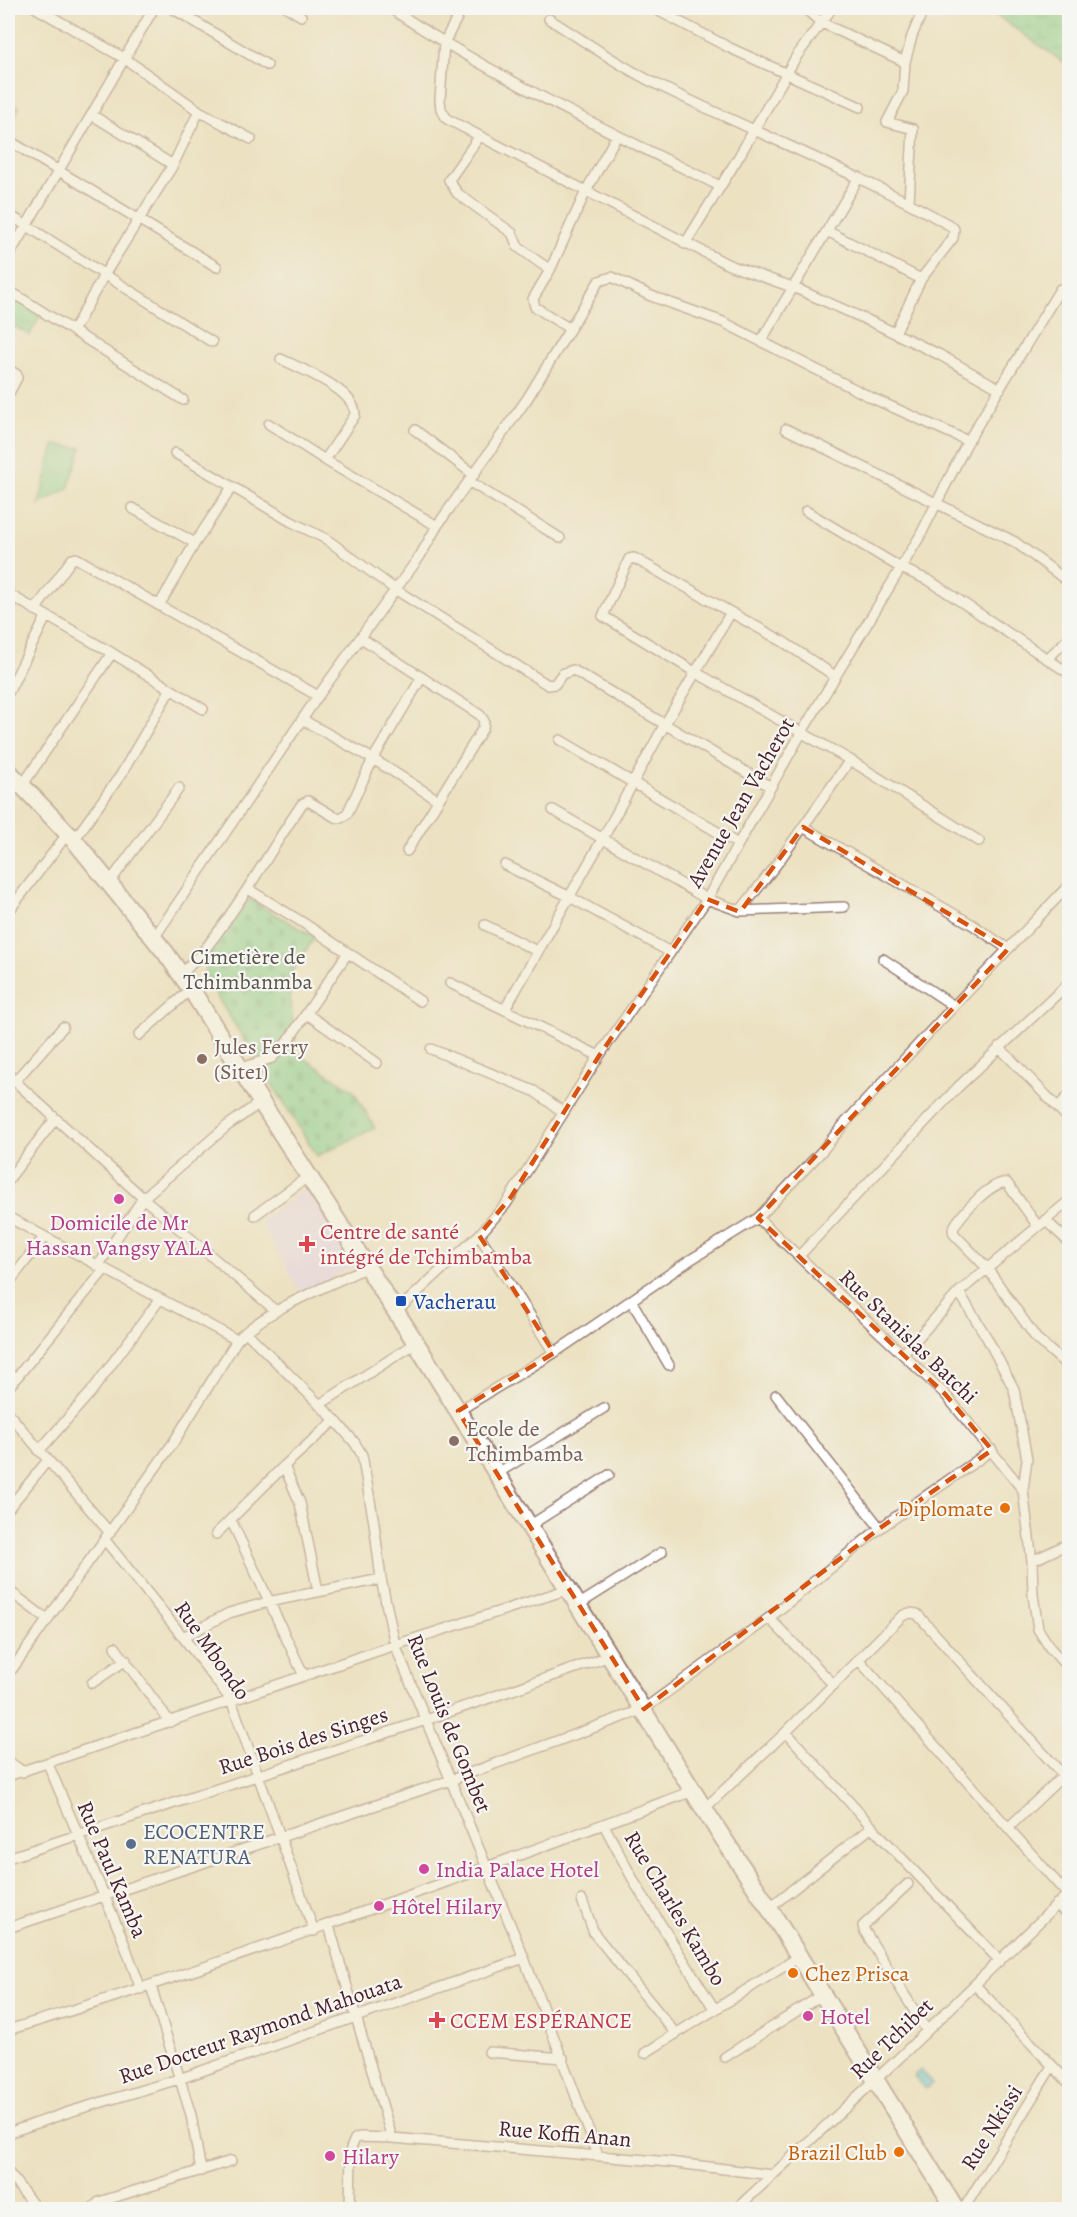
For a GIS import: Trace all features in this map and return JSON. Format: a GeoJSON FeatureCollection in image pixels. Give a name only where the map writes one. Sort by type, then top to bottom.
{"type":"FeatureCollection","features":[{"type":"Feature","properties":{"kind":"highway"},"geometry":{"type":"LineString","coordinates":[[8,771],[71,836],[110,882],[192,989],[261,1102],[416,1343],[704,1809],[769,1908],[956,2210]]}},
{"type":"Feature","properties":{"kind":"street"},"geometry":{"type":"LineString","coordinates":[[36,8],[124,58],[199,111],[251,139]]}},
{"type":"Feature","properties":{"kind":"street"},"geometry":{"type":"LineString","coordinates":[[8,257],[154,8]]}},
{"type":"Feature","properties":{"kind":"street"},"geometry":{"type":"LineString","coordinates":[[172,8],[267,65]]}},
{"type":"Feature","properties":{"kind":"street"},"geometry":{"type":"LineString","coordinates":[[288,8],[302,16]]}},
{"type":"Feature","properties":{"kind":"street"},"geometry":{"type":"LineString","coordinates":[[390,8],[444,43],[616,137],[720,186]]}},
{"type":"Feature","properties":{"kind":"street"},"geometry":{"type":"LineString","coordinates":[[462,8],[444,43],[440,100],[441,109],[447,119],[732,267],[795,288],[895,333],[1000,389]]}},
{"type":"Feature","properties":{"kind":"street"},"geometry":{"type":"LineString","coordinates":[[653,8],[730,48],[860,107]]}},
{"type":"Feature","properties":{"kind":"street"},"geometry":{"type":"LineString","coordinates":[[805,8],[820,22],[905,62]]}},
{"type":"Feature","properties":{"kind":"street"},"geometry":{"type":"LineString","coordinates":[[685,244],[796,57],[832,8]]}},
{"type":"Feature","properties":{"kind":"street"},"geometry":{"type":"LineString","coordinates":[[909,202],[913,129],[886,122],[903,91],[905,62],[912,36],[924,8]]}},
{"type":"Feature","properties":{"kind":"street"},"geometry":{"type":"LineString","coordinates":[[549,19],[653,82],[859,177],[951,226],[954,229],[953,238],[921,279],[895,333]]}},
{"type":"Feature","properties":{"kind":"street"},"geometry":{"type":"LineString","coordinates":[[73,331],[104,275],[173,165],[199,111]]}},
{"type":"Feature","properties":{"kind":"street"},"geometry":{"type":"LineString","coordinates":[[92,114],[173,165]]}},
{"type":"Feature","properties":{"kind":"street"},"geometry":{"type":"LineString","coordinates":[[479,137],[449,180],[456,193],[512,233],[518,247],[550,270]]}},
{"type":"Feature","properties":{"kind":"street"},"geometry":{"type":"LineString","coordinates":[[570,329],[533,304],[533,299],[550,270],[586,191],[616,137]]}},
{"type":"Feature","properties":{"kind":"street"},"geometry":{"type":"LineString","coordinates":[[8,140],[217,267]]}},
{"type":"Feature","properties":{"kind":"street"},"geometry":{"type":"LineString","coordinates":[[761,341],[795,288],[859,177]]}},
{"type":"Feature","properties":{"kind":"street"},"geometry":{"type":"LineString","coordinates":[[8,214],[212,342]]}},
{"type":"Feature","properties":{"kind":"street"},"geometry":{"type":"LineString","coordinates":[[827,231],[921,279]]}},
{"type":"Feature","properties":{"kind":"street"},"geometry":{"type":"LineString","coordinates":[[154,938],[318,696],[420,556],[437,526],[547,369],[600,281],[612,277],[651,296],[705,314],[872,398],[968,441],[1060,289]]}},
{"type":"Feature","properties":{"kind":"street"},"geometry":{"type":"LineString","coordinates":[[8,290],[183,400]]}},
{"type":"Feature","properties":{"kind":"street"},"geometry":{"type":"LineString","coordinates":[[281,359],[342,391],[354,407],[355,415],[325,460]]}},
{"type":"Feature","properties":{"kind":"street"},"geometry":{"type":"LineString","coordinates":[[8,369],[17,375],[8,395]]}},
{"type":"Feature","properties":{"kind":"street"},"geometry":{"type":"LineString","coordinates":[[268,424],[437,526]]}},
{"type":"Feature","properties":{"kind":"street"},"geometry":{"type":"LineString","coordinates":[[786,429],[1015,542],[1070,583]]}},
{"type":"Feature","properties":{"kind":"street"},"geometry":{"type":"LineString","coordinates":[[415,430],[472,479],[560,538]]}},
{"type":"Feature","properties":{"kind":"street","name":"Avenue Jean Vacherot"},"geometry":{"type":"LineString","coordinates":[[479,1234],[506,1204],[599,1056],[707,899],[802,732],[920,536],[968,441]]}},
{"type":"Feature","properties":{"kind":"street"},"geometry":{"type":"LineString","coordinates":[[175,453],[326,539],[396,590],[548,686],[555,684],[562,675],[573,670],[771,788]]}},
{"type":"Feature","properties":{"kind":"street"},"geometry":{"type":"LineString","coordinates":[[160,604],[195,543],[232,487]]}},
{"type":"Feature","properties":{"kind":"street"},"geometry":{"type":"LineString","coordinates":[[132,508],[195,543]]}},
{"type":"Feature","properties":{"kind":"street"},"geometry":{"type":"LineString","coordinates":[[806,510],[901,568],[930,581],[1070,674]]}},
{"type":"Feature","properties":{"kind":"street"},"geometry":{"type":"LineString","coordinates":[[35,610],[52,584],[72,559],[76,558],[318,696]]}},
{"type":"Feature","properties":{"kind":"street"},"geometry":{"type":"LineString","coordinates":[[835,676],[799,652],[637,559],[629,559],[603,616],[695,672],[850,760],[979,842]]}},
{"type":"Feature","properties":{"kind":"street"},"geometry":{"type":"LineString","coordinates":[[8,594],[112,653],[203,710]]}},
{"type":"Feature","properties":{"kind":"street"},"geometry":{"type":"LineString","coordinates":[[505,1009],[665,724],[730,614]]}},
{"type":"Feature","properties":{"kind":"street"},"geometry":{"type":"LineString","coordinates":[[8,693],[46,617]]}},
{"type":"Feature","properties":{"kind":"street"},"geometry":{"type":"LineString","coordinates":[[1047,659],[1070,637]]}},
{"type":"Feature","properties":{"kind":"street"},"geometry":{"type":"LineString","coordinates":[[361,638],[480,715],[484,721],[483,728],[407,851]]}},
{"type":"Feature","properties":{"kind":"street"},"geometry":{"type":"LineString","coordinates":[[22,786],[112,653]]}},
{"type":"Feature","properties":{"kind":"street"},"geometry":{"type":"LineString","coordinates":[[181,975],[210,943],[248,889],[302,804],[308,801],[335,817],[341,818],[347,814],[373,759],[422,678]]}},
{"type":"Feature","properties":{"kind":"street"},"geometry":{"type":"LineString","coordinates":[[9,905],[71,836],[122,773],[170,690]]}},
{"type":"Feature","properties":{"kind":"street"},"geometry":{"type":"LineString","coordinates":[[303,720],[373,759],[438,800]]}},
{"type":"Feature","properties":{"kind":"street"},"geometry":{"type":"LineString","coordinates":[[560,740],[738,844]]}},
{"type":"Feature","properties":{"kind":"street"},"geometry":{"type":"LineString","coordinates":[[741,911],[850,760]]}},
{"type":"Feature","properties":{"kind":"street"},"geometry":{"type":"LineString","coordinates":[[110,882],[179,788]]}},
{"type":"Feature","properties":{"kind":"street"},"geometry":{"type":"LineString","coordinates":[[553,810],[707,899],[741,911],[844,907]]}},
{"type":"Feature","properties":{"kind":"street"},"geometry":{"type":"LineString","coordinates":[[803,827],[973,926],[1008,949]]}},
{"type":"Feature","properties":{"kind":"street"},"geometry":{"type":"LineString","coordinates":[[505,866],[568,896],[670,952]]}},
{"type":"Feature","properties":{"kind":"street"},"geometry":{"type":"LineString","coordinates":[[458,1411],[554,1353],[758,1218],[1070,884]]}},
{"type":"Feature","properties":{"kind":"street"},"geometry":{"type":"LineString","coordinates":[[248,889],[302,922],[420,1001]]}},
{"type":"Feature","properties":{"kind":"street"},"geometry":{"type":"LineString","coordinates":[[484,925],[537,951]]}},
{"type":"Feature","properties":{"kind":"street"},"geometry":{"type":"LineString","coordinates":[[241,1068],[272,1058],[287,1042],[347,954]]}},
{"type":"Feature","properties":{"kind":"street"},"geometry":{"type":"LineString","coordinates":[[883,959],[954,1006]]}},
{"type":"Feature","properties":{"kind":"street"},"geometry":{"type":"LineString","coordinates":[[799,1256],[950,1095],[1070,981]]}},
{"type":"Feature","properties":{"kind":"street"},"geometry":{"type":"LineString","coordinates":[[450,983],[599,1056]]}},
{"type":"Feature","properties":{"kind":"street"},"geometry":{"type":"LineString","coordinates":[[139,1035],[192,989]]}},
{"type":"Feature","properties":{"kind":"street"},"geometry":{"type":"LineString","coordinates":[[307,1014],[377,1063]]}},
{"type":"Feature","properties":{"kind":"street"},"geometry":{"type":"LineString","coordinates":[[63,1027],[11,1078],[143,1198],[276,1311]]}},
{"type":"Feature","properties":{"kind":"street"},"geometry":{"type":"LineString","coordinates":[[999,1047],[1070,1120]]}},
{"type":"Feature","properties":{"kind":"street"},"geometry":{"type":"LineString","coordinates":[[431,1049],[534,1091],[564,1112]]}},
{"type":"Feature","properties":{"kind":"street"},"geometry":{"type":"LineString","coordinates":[[1058,1107],[1070,1094]]}},
{"type":"Feature","properties":{"kind":"street"},"geometry":{"type":"LineString","coordinates":[[8,1388],[101,1268],[143,1198],[211,1139],[261,1102]]}},
{"type":"Feature","properties":{"kind":"street"},"geometry":{"type":"LineString","coordinates":[[8,1180],[55,1119]]}},
{"type":"Feature","properties":{"kind":"street"},"geometry":{"type":"LineString","coordinates":[[255,1215],[309,1176]]}},
{"type":"Feature","properties":{"kind":"street"},"geometry":{"type":"LineString","coordinates":[[1070,1243],[1041,1222],[1007,1183],[996,1184],[974,1203],[952,1229],[954,1234],[987,1268],[1036,1338],[1070,1368]]}},
{"type":"Feature","properties":{"kind":"street"},"geometry":{"type":"LineString","coordinates":[[903,1353],[958,1292],[1070,1200]]}},
{"type":"Feature","properties":{"kind":"street"},"geometry":{"type":"LineString","coordinates":[[8,1217],[237,1340]]}},
{"type":"Feature","properties":{"kind":"street","name":"Rue Stanislas Batchi"},"geometry":{"type":"LineString","coordinates":[[758,1218],[952,1401],[1023,1490]]}},
{"type":"Feature","properties":{"kind":"street"},"geometry":{"type":"LineString","coordinates":[[396,1312],[479,1234],[554,1353]]}},
{"type":"Feature","properties":{"kind":"street"},"geometry":{"type":"LineString","coordinates":[[8,1284],[44,1238]]}},
{"type":"Feature","properties":{"kind":"street"},"geometry":{"type":"LineString","coordinates":[[8,1672],[108,1537],[173,1443],[237,1340],[276,1311],[367,1267]]}},
{"type":"Feature","properties":{"kind":"street","name":"Rue Stanislas Batchi"},"geometry":{"type":"LineString","coordinates":[[958,1292],[987,1338],[1014,1389],[1027,1459],[1023,1490],[1038,1629],[1050,1648],[1068,1666]]}},
{"type":"Feature","properties":{"kind":"street"},"geometry":{"type":"LineString","coordinates":[[39,1451],[91,1392],[160,1299]]}},
{"type":"Feature","properties":{"kind":"street"},"geometry":{"type":"LineString","coordinates":[[631,1300],[669,1365]]}},
{"type":"Feature","properties":{"kind":"street","name":"Rue Louis de Gombet"},"geometry":{"type":"LineString","coordinates":[[246,1332],[335,1420],[355,1443],[365,1466],[381,1579],[395,1645],[524,1958],[598,2155]]}},
{"type":"Feature","properties":{"kind":"street"},"geometry":{"type":"LineString","coordinates":[[319,1405],[416,1343]]}},
{"type":"Feature","properties":{"kind":"street"},"geometry":{"type":"LineString","coordinates":[[776,1395],[880,1528]]}},
{"type":"Feature","properties":{"kind":"street"},"geometry":{"type":"LineString","coordinates":[[496,1474],[604,1408]]}},
{"type":"Feature","properties":{"kind":"street","name":"Rue Mbondo"},"geometry":{"type":"LineString","coordinates":[[8,1413],[108,1537],[231,1700],[314,1930]]}},
{"type":"Feature","properties":{"kind":"street"},"geometry":{"type":"LineString","coordinates":[[216,1534],[284,1466],[335,1420]]}},
{"type":"Feature","properties":{"kind":"street"},"geometry":{"type":"LineString","coordinates":[[8,1928],[451,1780],[644,1709],[769,1618],[880,1528],[992,1450]]}},
{"type":"Feature","properties":{"kind":"street"},"geometry":{"type":"LineString","coordinates":[[8,1509],[48,1460]]}},
{"type":"Feature","properties":{"kind":"street"},"geometry":{"type":"LineString","coordinates":[[284,1466],[300,1503],[318,1591]]}},
{"type":"Feature","properties":{"kind":"street"},"geometry":{"type":"LineString","coordinates":[[529,1526],[609,1474]]}},
{"type":"Feature","properties":{"kind":"street"},"geometry":{"type":"LineString","coordinates":[[231,1520],[304,1676]]}},
{"type":"Feature","properties":{"kind":"street"},"geometry":{"type":"LineString","coordinates":[[1032,1561],[1070,1543]]}},
{"type":"Feature","properties":{"kind":"street"},"geometry":{"type":"LineString","coordinates":[[578,1605],[662,1552]]}},
{"type":"Feature","properties":{"kind":"street"},"geometry":{"type":"LineString","coordinates":[[183,1637],[229,1613],[268,1602],[381,1579]]}},
{"type":"Feature","properties":{"kind":"street"},"geometry":{"type":"LineString","coordinates":[[8,1590],[48,1620]]}},
{"type":"Feature","properties":{"kind":"street"},"geometry":{"type":"LineString","coordinates":[[8,1776],[395,1645],[569,1590]]}},
{"type":"Feature","properties":{"kind":"street"},"geometry":{"type":"LineString","coordinates":[[704,1809],[786,1732],[902,1616],[909,1613],[917,1614],[1066,1772],[1009,1827]]}},
{"type":"Feature","properties":{"kind":"street"},"geometry":{"type":"LineString","coordinates":[[769,1618],[834,1685]]}},
{"type":"Feature","properties":{"kind":"street"},"geometry":{"type":"LineString","coordinates":[[116,1647],[170,1722]]}},
{"type":"Feature","properties":{"kind":"street","name":"Rue Bois des Singes"},"geometry":{"type":"LineString","coordinates":[[8,1858],[426,1720],[610,1656]]}},
{"type":"Feature","properties":{"kind":"street"},"geometry":{"type":"LineString","coordinates":[[858,1659],[1068,1893]]}},
{"type":"Feature","properties":{"kind":"street"},"geometry":{"type":"LineString","coordinates":[[92,1683],[126,1660]]}},
{"type":"Feature","properties":{"kind":"street"},"geometry":{"type":"LineString","coordinates":[[786,1732],[872,1827],[1000,1961]]}},
{"type":"Feature","properties":{"kind":"street"},"geometry":{"type":"LineString","coordinates":[[8,1761],[23,1772]]}},
{"type":"Feature","properties":{"kind":"street","name":"Rue Paul Kamba"},"geometry":{"type":"LineString","coordinates":[[48,1764],[121,1935],[141,1989]]}},
{"type":"Feature","properties":{"kind":"street"},"geometry":{"type":"LineString","coordinates":[[8,2030],[152,1986],[329,1926],[693,1791]]}},
{"type":"Feature","properties":{"kind":"street","name":"Rue Charles Kambo"},"geometry":{"type":"LineString","coordinates":[[604,1825],[636,1885],[715,2010]]}},
{"type":"Feature","properties":{"kind":"street"},"geometry":{"type":"LineString","coordinates":[[769,1908],[872,1827]]}},
{"type":"Feature","properties":{"kind":"street"},"geometry":{"type":"LineString","coordinates":[[908,1884],[864,1926],[864,1930],[927,2031]]}},
{"type":"Feature","properties":{"kind":"street","name":"Rue Tchibet"},"geometry":{"type":"LineString","coordinates":[[735,2210],[876,2080],[1068,1893]]}},
{"type":"Feature","properties":{"kind":"street"},"geometry":{"type":"LineString","coordinates":[[582,1900],[594,1933],[676,2034]]}},
{"type":"Feature","properties":{"kind":"street"},"geometry":{"type":"LineString","coordinates":[[1056,1904],[1070,1917]]}},
{"type":"Feature","properties":{"kind":"street"},"geometry":{"type":"LineString","coordinates":[[329,1926],[392,2138]]}},
{"type":"Feature","properties":{"kind":"street"},"geometry":{"type":"LineString","coordinates":[[645,2053],[799,1957]]}},
{"type":"Feature","properties":{"kind":"street","name":"Rue Docteur Raymond Mahouata"},"geometry":{"type":"LineString","coordinates":[[8,2133],[179,2079],[524,1958]]}},
{"type":"Feature","properties":{"kind":"street"},"geometry":{"type":"LineString","coordinates":[[975,1985],[1070,2084]]}},
{"type":"Feature","properties":{"kind":"street"},"geometry":{"type":"LineString","coordinates":[[152,1986],[190,2115],[201,2171]]}},
{"type":"Feature","properties":{"kind":"street"},"geometry":{"type":"LineString","coordinates":[[725,2057],[822,1995]]}},
{"type":"Feature","properties":{"kind":"street"},"geometry":{"type":"LineString","coordinates":[[489,2052],[563,2058]]}},
{"type":"Feature","properties":{"kind":"street","name":"Rue Nkissi"},"geometry":{"type":"LineString","coordinates":[[963,2210],[1052,2066]]}},
{"type":"Feature","properties":{"kind":"street","name":"Rue Koffi Anan"},"geometry":{"type":"LineString","coordinates":[[350,2210],[351,2148],[355,2139],[365,2137],[598,2155],[772,2175]]}},
{"type":"Feature","properties":{"kind":"street"},"geometry":{"type":"LineString","coordinates":[[91,2210],[99,2202],[231,2161]]}},
{"type":"Feature","properties":{"kind":"street"},"geometry":{"type":"LineString","coordinates":[[8,2172],[37,2210]]}},
{"type":"Feature","properties":{"kind":"highlighted area"},"geometry":{"type":"Polygon","coordinates":[[[803,827],[1008,949],[758,1218],[945,1394],[992,1450],[880,1528],[644,1709],[458,1411],[554,1353],[479,1235],[511,1197],[599,1056],[707,899],[740,912],[803,827]]]}},
{"type":"Feature","properties":{"kind":"shaded area","name":"Centre de santé intégré de Tchimbamba"},"geometry":{"type":"Polygon","coordinates":[[[308,1186],[353,1266],[303,1296],[260,1222],[308,1186]]]}},
{"type":"Feature","properties":{"kind":"green space"},"geometry":{"type":"Polygon","coordinates":[[[986,8],[1069,8],[1069,66],[986,8]]]}},
{"type":"Feature","properties":{"kind":"green space"},"geometry":{"type":"Polygon","coordinates":[[[8,101],[19,107],[8,130],[8,101]]]}},
{"type":"Feature","properties":{"kind":"green space"},"geometry":{"type":"Polygon","coordinates":[[[8,292],[41,314],[30,335],[8,323],[8,292]]]}},
{"type":"Feature","properties":{"kind":"green space"},"geometry":{"type":"Polygon","coordinates":[[[54,445],[82,448],[68,489],[39,504],[54,445]]]}},
{"type":"Feature","properties":{"kind":"green space","name":"Cimetière de Tchimbanmba"},"geometry":{"type":"Polygon","coordinates":[[[249,899],[315,937],[288,978],[296,1053],[353,1090],[375,1128],[317,1156],[204,976],[210,951],[249,899]]]}},
{"type":"Feature","properties":{"kind":"water"},"geometry":{"type":"Polygon","coordinates":[[[920,2070],[932,2083],[926,2089],[914,2076],[920,2070]]]}},
{"type":"Feature","properties":{"kind":"place","name":"Jules Ferry (Site1)"},"geometry":{"type":"Point","coordinates":[202,1059]}},
{"type":"Feature","properties":{"kind":"place","name":"Domicile de Mr Hassan Vangsy YALA"},"geometry":{"type":"Point","coordinates":[119,1199]}},
{"type":"Feature","properties":{"kind":"place","name":"Centre de santé intégré de Tchimbamba"},"geometry":{"type":"Point","coordinates":[307,1244]}},
{"type":"Feature","properties":{"kind":"place","name":"Vacherau"},"geometry":{"type":"Point","coordinates":[401,1301]}},
{"type":"Feature","properties":{"kind":"place","name":"Ecole de Tchimbamba"},"geometry":{"type":"Point","coordinates":[454,1441]}},
{"type":"Feature","properties":{"kind":"place","name":"Diplomate"},"geometry":{"type":"Point","coordinates":[1005,1508]}},
{"type":"Feature","properties":{"kind":"place","name":"ECOCENTRE RENATURA"},"geometry":{"type":"Point","coordinates":[131,1844]}},
{"type":"Feature","properties":{"kind":"place","name":"India Palace Hotel"},"geometry":{"type":"Point","coordinates":[424,1869]}},
{"type":"Feature","properties":{"kind":"place","name":"Hôtel Hilary"},"geometry":{"type":"Point","coordinates":[379,1906]}},
{"type":"Feature","properties":{"kind":"place","name":"Chez Prisca"},"geometry":{"type":"Point","coordinates":[793,1973]}},
{"type":"Feature","properties":{"kind":"place","name":"Hotel"},"geometry":{"type":"Point","coordinates":[808,2016]}},
{"type":"Feature","properties":{"kind":"place","name":"CCEM ESPÉRANCE"},"geometry":{"type":"Point","coordinates":[437,2020]}},
{"type":"Feature","properties":{"kind":"place","name":"Brazil Club"},"geometry":{"type":"Point","coordinates":[899,2152]}},
{"type":"Feature","properties":{"kind":"place","name":"Hilary"},"geometry":{"type":"Point","coordinates":[330,2156]}}]}
